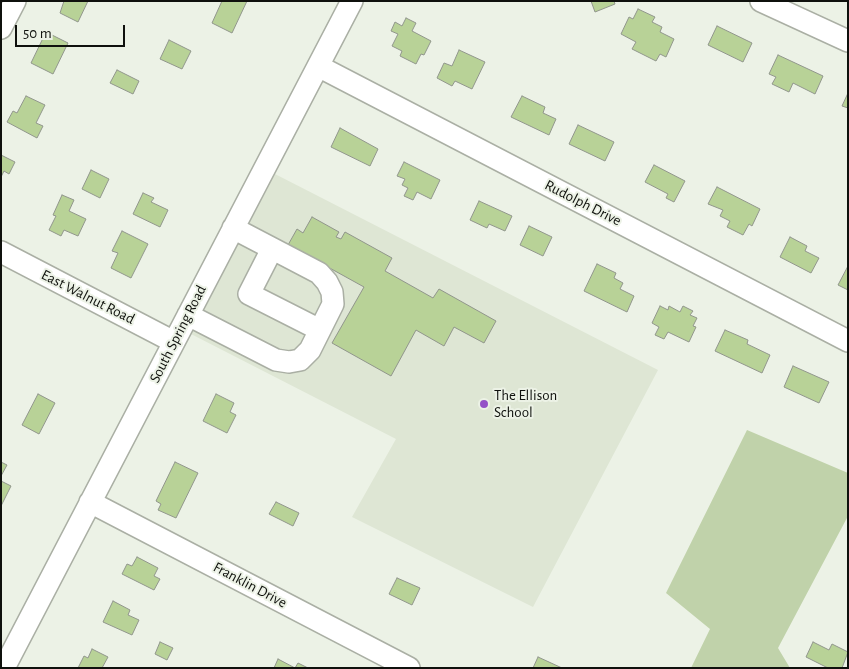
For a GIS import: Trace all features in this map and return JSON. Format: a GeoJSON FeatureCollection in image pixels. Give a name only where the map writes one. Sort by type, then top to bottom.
{"type":"FeatureCollection","features":[{"type":"Feature","properties":{"kind":"street"},"geometry":{"type":"LineString","coordinates":[[1,27],[16,1]]}},
{"type":"Feature","properties":{"kind":"street","name":"South Spring Road"},"geometry":{"type":"LineString","coordinates":[[4,668],[352,1]]}},
{"type":"Feature","properties":{"kind":"street"},"geometry":{"type":"LineString","coordinates":[[761,1],[848,41]]}},
{"type":"Feature","properties":{"kind":"street","name":"Rudolph Drive"},"geometry":{"type":"LineString","coordinates":[[318,66],[848,341]]}},
{"type":"Feature","properties":{"kind":"street"},"geometry":{"type":"LineString","coordinates":[[188,315],[276,360],[289,362],[300,360],[310,350],[333,304],[332,292],[328,282],[319,273],[233,228]]}},
{"type":"Feature","properties":{"kind":"street"},"geometry":{"type":"LineString","coordinates":[[272,248],[249,294],[320,330]]}},
{"type":"Feature","properties":{"kind":"street","name":"East Walnut Road"},"geometry":{"type":"LineString","coordinates":[[1,252],[174,342]]}},
{"type":"Feature","properties":{"kind":"street","name":"Franklin Drive"},"geometry":{"type":"LineString","coordinates":[[90,502],[409,668]]}},
{"type":"Feature","properties":{"kind":"shaded area","name":"The Ellison School"},"geometry":{"type":"Polygon","coordinates":[[[275,174],[658,370],[533,607],[352,517],[396,439],[191,334],[275,174]]]}},
{"type":"Feature","properties":{"kind":"green space"},"geometry":{"type":"Polygon","coordinates":[[[747,430],[848,473],[848,516],[778,648],[790,668],[691,668],[710,629],[666,593],[747,430]]]}},
{"type":"Feature","properties":{"kind":"building"},"geometry":{"type":"Polygon","coordinates":[[[64,1],[88,1],[78,22],[60,13],[64,1]]]}},
{"type":"Feature","properties":{"kind":"building"},"geometry":{"type":"Polygon","coordinates":[[[222,1],[247,1],[232,33],[212,23],[222,1]]]}},
{"type":"Feature","properties":{"kind":"building"},"geometry":{"type":"Polygon","coordinates":[[[591,1],[614,1],[615,4],[595,12],[591,1]]]}},
{"type":"Feature","properties":{"kind":"building"},"geometry":{"type":"Polygon","coordinates":[[[638,9],[655,17],[652,22],[662,27],[660,32],[674,39],[666,57],[660,54],[656,61],[632,49],[636,42],[621,34],[629,17],[633,19],[638,9]]]}},
{"type":"Feature","properties":{"kind":"building"},"geometry":{"type":"Polygon","coordinates":[[[406,18],[416,23],[412,31],[431,41],[424,55],[421,54],[416,64],[400,56],[402,51],[392,46],[398,34],[391,31],[395,22],[402,26],[406,18]]]}},
{"type":"Feature","properties":{"kind":"building"},"geometry":{"type":"Polygon","coordinates":[[[717,26],[752,43],[743,62],[708,45],[717,26]]]}},
{"type":"Feature","properties":{"kind":"building"},"geometry":{"type":"Polygon","coordinates":[[[46,32],[68,43],[53,74],[31,63],[46,32]]]}},
{"type":"Feature","properties":{"kind":"building"},"geometry":{"type":"Polygon","coordinates":[[[169,40],[191,51],[182,69],[160,59],[169,40]]]}},
{"type":"Feature","properties":{"kind":"building"},"geometry":{"type":"Polygon","coordinates":[[[459,50],[485,62],[472,89],[455,81],[452,86],[437,78],[444,63],[452,66],[459,50]]]}},
{"type":"Feature","properties":{"kind":"building"},"geometry":{"type":"Polygon","coordinates":[[[778,55],[823,76],[815,94],[793,83],[789,92],[772,84],[776,77],[769,74],[778,55]]]}},
{"type":"Feature","properties":{"kind":"building"},"geometry":{"type":"Polygon","coordinates":[[[117,70],[139,81],[133,94],[110,83],[117,70]]]}},
{"type":"Feature","properties":{"kind":"building"},"geometry":{"type":"Polygon","coordinates":[[[848,93],[848,108],[842,106],[848,93]]]}},
{"type":"Feature","properties":{"kind":"building"},"geometry":{"type":"Polygon","coordinates":[[[26,96],[45,105],[36,123],[43,126],[37,138],[7,122],[13,111],[17,113],[26,96]]]}},
{"type":"Feature","properties":{"kind":"building"},"geometry":{"type":"Polygon","coordinates":[[[522,96],[545,107],[543,113],[556,119],[549,135],[511,117],[522,96]]]}},
{"type":"Feature","properties":{"kind":"building"},"geometry":{"type":"Polygon","coordinates":[[[578,125],[614,142],[605,161],[569,144],[578,125]]]}},
{"type":"Feature","properties":{"kind":"building"},"geometry":{"type":"Polygon","coordinates":[[[340,128],[378,149],[370,166],[331,147],[340,128]]]}},
{"type":"Feature","properties":{"kind":"building"},"geometry":{"type":"Polygon","coordinates":[[[1,155],[15,162],[9,174],[4,171],[1,177],[1,155]]]}},
{"type":"Feature","properties":{"kind":"building"},"geometry":{"type":"Polygon","coordinates":[[[404,162],[440,180],[431,199],[417,192],[413,200],[404,196],[408,188],[402,185],[405,179],[397,176],[404,162]]]}},
{"type":"Feature","properties":{"kind":"building"},"geometry":{"type":"Polygon","coordinates":[[[654,165],[685,181],[674,202],[666,198],[668,194],[645,182],[654,165]]]}},
{"type":"Feature","properties":{"kind":"building"},"geometry":{"type":"Polygon","coordinates":[[[91,170],[109,179],[100,198],[82,189],[91,170]]]}},
{"type":"Feature","properties":{"kind":"building"},"geometry":{"type":"Polygon","coordinates":[[[717,187],[760,209],[752,226],[749,224],[743,235],[727,227],[730,221],[720,216],[723,210],[708,204],[717,187]]]}},
{"type":"Feature","properties":{"kind":"building"},"geometry":{"type":"Polygon","coordinates":[[[143,193],[154,198],[151,202],[168,210],[160,227],[133,214],[143,193]]]}},
{"type":"Feature","properties":{"kind":"building"},"geometry":{"type":"Polygon","coordinates":[[[62,195],[74,200],[69,211],[86,219],[78,236],[64,230],[61,236],[49,230],[56,216],[53,215],[62,195]]]}},
{"type":"Feature","properties":{"kind":"building"},"geometry":{"type":"Polygon","coordinates":[[[479,201],[512,216],[505,231],[489,224],[487,228],[470,220],[479,201]]]}},
{"type":"Feature","properties":{"kind":"building"},"geometry":{"type":"Polygon","coordinates":[[[312,217],[339,232],[336,237],[341,239],[345,232],[392,258],[385,271],[433,298],[439,289],[496,321],[484,343],[454,327],[444,346],[416,330],[391,376],[332,343],[364,287],[288,245],[297,229],[303,233],[312,217]]]}},
{"type":"Feature","properties":{"kind":"building"},"geometry":{"type":"Polygon","coordinates":[[[529,226],[552,237],[543,256],[520,245],[529,226]]]}},
{"type":"Feature","properties":{"kind":"building"},"geometry":{"type":"Polygon","coordinates":[[[122,231],[148,244],[131,278],[111,268],[118,253],[112,251],[122,231]]]}},
{"type":"Feature","properties":{"kind":"building"},"geometry":{"type":"Polygon","coordinates":[[[790,237],[807,246],[805,251],[819,258],[811,273],[780,257],[790,237]]]}},
{"type":"Feature","properties":{"kind":"building"},"geometry":{"type":"Polygon","coordinates":[[[597,264],[616,273],[614,278],[623,283],[620,289],[634,296],[627,312],[584,291],[597,264]]]}},
{"type":"Feature","properties":{"kind":"building"},"geometry":{"type":"Polygon","coordinates":[[[848,266],[848,290],[838,285],[848,266]]]}},
{"type":"Feature","properties":{"kind":"building"},"geometry":{"type":"Polygon","coordinates":[[[660,306],[668,310],[669,306],[680,312],[683,306],[693,311],[690,315],[697,318],[693,326],[696,327],[689,342],[668,332],[664,339],[655,335],[659,327],[652,323],[660,306]]]}},
{"type":"Feature","properties":{"kind":"building"},"geometry":{"type":"Polygon","coordinates":[[[725,330],[748,340],[747,344],[770,355],[762,373],[715,351],[725,330]]]}},
{"type":"Feature","properties":{"kind":"building"},"geometry":{"type":"Polygon","coordinates":[[[793,366],[829,382],[819,403],[784,387],[793,366]]]}},
{"type":"Feature","properties":{"kind":"building"},"geometry":{"type":"Polygon","coordinates":[[[38,394],[55,403],[39,434],[22,425],[38,394]]]}},
{"type":"Feature","properties":{"kind":"building"},"geometry":{"type":"Polygon","coordinates":[[[216,394],[234,403],[230,412],[236,415],[227,433],[203,421],[216,394]]]}},
{"type":"Feature","properties":{"kind":"building"},"geometry":{"type":"Polygon","coordinates":[[[1,462],[7,465],[1,476],[1,462]]]}},
{"type":"Feature","properties":{"kind":"building"},"geometry":{"type":"Polygon","coordinates":[[[175,462],[198,473],[176,518],[158,510],[161,504],[156,501],[175,462]]]}},
{"type":"Feature","properties":{"kind":"building"},"geometry":{"type":"Polygon","coordinates":[[[1,481],[11,486],[1,506],[1,481]]]}},
{"type":"Feature","properties":{"kind":"building"},"geometry":{"type":"Polygon","coordinates":[[[276,502],[299,513],[293,526],[269,514],[276,502]]]}},
{"type":"Feature","properties":{"kind":"building"},"geometry":{"type":"Polygon","coordinates":[[[137,557],[158,568],[154,576],[160,579],[154,590],[122,574],[127,564],[132,566],[137,557]]]}},
{"type":"Feature","properties":{"kind":"building"},"geometry":{"type":"Polygon","coordinates":[[[397,578],[420,588],[412,605],[389,594],[397,578]]]}},
{"type":"Feature","properties":{"kind":"building"},"geometry":{"type":"Polygon","coordinates":[[[113,601],[130,610],[128,615],[139,620],[132,635],[103,622],[113,601]]]}},
{"type":"Feature","properties":{"kind":"building"},"geometry":{"type":"Polygon","coordinates":[[[160,642],[173,648],[167,660],[155,654],[160,642]]]}},
{"type":"Feature","properties":{"kind":"building"},"geometry":{"type":"Polygon","coordinates":[[[813,642],[829,650],[832,644],[848,652],[842,668],[828,668],[806,657],[813,642]]]}},
{"type":"Feature","properties":{"kind":"building"},"geometry":{"type":"Polygon","coordinates":[[[92,649],[108,657],[102,668],[78,668],[84,656],[88,658],[92,649]]]}},
{"type":"Feature","properties":{"kind":"building"},"geometry":{"type":"Polygon","coordinates":[[[538,657],[562,668],[533,668],[538,657]]]}},
{"type":"Feature","properties":{"kind":"building"},"geometry":{"type":"Polygon","coordinates":[[[278,659],[295,668],[274,668],[278,659]]]}},
{"type":"Feature","properties":{"kind":"building"},"geometry":{"type":"Polygon","coordinates":[[[298,663],[308,668],[295,668],[298,663]]]}},
{"type":"Feature","properties":{"kind":"place","name":"The Ellison School"},"geometry":{"type":"Point","coordinates":[484,404]}}]}
